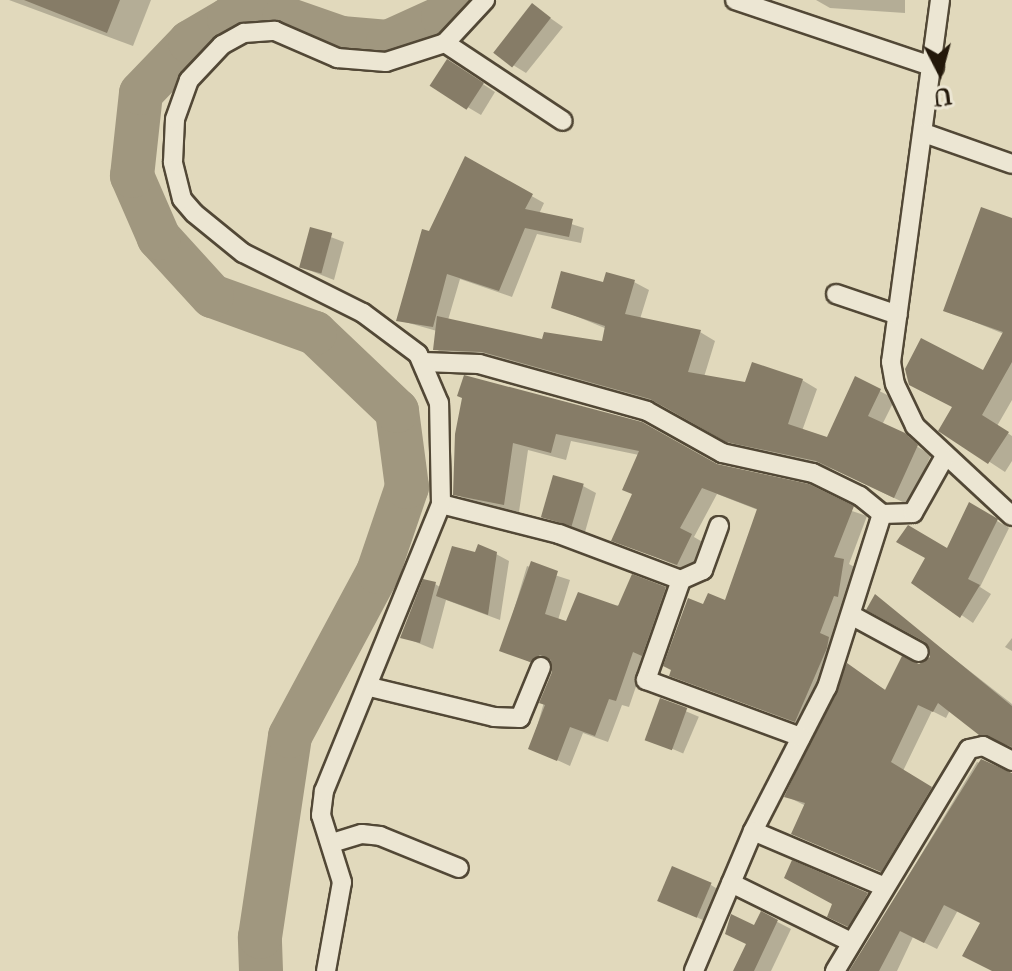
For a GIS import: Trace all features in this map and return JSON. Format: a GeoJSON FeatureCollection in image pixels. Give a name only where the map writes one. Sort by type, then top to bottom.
{"type":"FeatureCollection","features":[{"type":"Feature","properties":{"kind":"street"},"geometry":{"type":"LineString","coordinates":[[326,971],[342,882],[321,815],[324,791],[370,687],[441,504],[439,403],[423,362],[363,313],[243,253],[194,213],[182,199],[173,162],[173,137],[180,96],[189,80],[222,45],[244,33],[275,31],[337,58],[369,63],[398,60],[445,43],[485,0]]}},
{"type":"Feature","properties":{"kind":"street"},"geometry":{"type":"LineString","coordinates":[[735,0],[934,67]]}},
{"type":"Feature","properties":{"kind":"street"},"geometry":{"type":"LineString","coordinates":[[940,0],[934,67],[891,362],[895,384],[915,426],[944,458],[1012,516]]}},
{"type":"Feature","properties":{"kind":"street"},"geometry":{"type":"LineString","coordinates":[[445,43],[563,121]]}},
{"type":"Feature","properties":{"kind":"street"},"geometry":{"type":"LineString","coordinates":[[924,133],[1012,164]]}},
{"type":"Feature","properties":{"kind":"street"},"geometry":{"type":"LineString","coordinates":[[836,294],[898,315]]}},
{"type":"Feature","properties":{"kind":"street"},"geometry":{"type":"LineString","coordinates":[[423,362],[479,364],[647,411],[722,453],[777,469],[813,473],[860,496],[882,514],[913,513],[944,458]]}},
{"type":"Feature","properties":{"kind":"street"},"geometry":{"type":"LineString","coordinates":[[441,504],[559,534],[681,580],[703,570],[719,526]]}},
{"type":"Feature","properties":{"kind":"street"},"geometry":{"type":"LineString","coordinates":[[694,971],[753,831],[827,687],[882,514]]}},
{"type":"Feature","properties":{"kind":"street"},"geometry":{"type":"LineString","coordinates":[[681,580],[647,681],[801,737]]}},
{"type":"Feature","properties":{"kind":"street"},"geometry":{"type":"LineString","coordinates":[[851,615],[919,652]]}},
{"type":"Feature","properties":{"kind":"street"},"geometry":{"type":"LineString","coordinates":[[370,687],[494,717],[520,718],[526,715],[541,667]]}},
{"type":"Feature","properties":{"kind":"street"},"geometry":{"type":"LineString","coordinates":[[835,971],[969,749],[983,746],[1012,761]]}},
{"type":"Feature","properties":{"kind":"street"},"geometry":{"type":"LineString","coordinates":[[753,831],[885,887]]}},
{"type":"Feature","properties":{"kind":"street"},"geometry":{"type":"LineString","coordinates":[[332,843],[362,834],[380,836],[459,868]]}},
{"type":"Feature","properties":{"kind":"street"},"geometry":{"type":"LineString","coordinates":[[731,883],[851,942]]}},
{"type":"Feature","properties":{"kind":"building"},"geometry":{"type":"Polygon","coordinates":[[[24,0],[120,0],[107,33],[24,0]]]}},
{"type":"Feature","properties":{"kind":"building"},"geometry":{"type":"Polygon","coordinates":[[[532,3],[551,18],[512,67],[493,53],[532,3]]]}},
{"type":"Feature","properties":{"kind":"building"},"geometry":{"type":"Polygon","coordinates":[[[447,59],[484,83],[466,110],[430,86],[447,59]]]}},
{"type":"Feature","properties":{"kind":"building"},"geometry":{"type":"Polygon","coordinates":[[[465,156],[533,194],[525,209],[573,219],[569,237],[525,228],[499,291],[447,274],[433,327],[396,321],[422,229],[429,231],[465,156]]]}},
{"type":"Feature","properties":{"kind":"building"},"geometry":{"type":"Polygon","coordinates":[[[981,207],[1012,218],[1012,362],[982,415],[1009,432],[988,464],[938,431],[952,407],[909,385],[905,369],[921,338],[983,370],[1003,332],[943,311],[981,207]]]}},
{"type":"Feature","properties":{"kind":"building"},"geometry":{"type":"Polygon","coordinates":[[[310,227],[332,233],[321,274],[299,268],[310,227]]]}},
{"type":"Feature","properties":{"kind":"building"},"geometry":{"type":"Polygon","coordinates":[[[561,271],[603,282],[606,272],[635,280],[625,314],[701,330],[688,372],[745,382],[752,362],[803,379],[788,424],[827,437],[855,376],[881,389],[868,416],[905,433],[918,445],[894,498],[816,461],[726,442],[650,399],[482,352],[433,350],[437,316],[542,339],[544,332],[602,341],[605,326],[551,308],[561,271]]]}},
{"type":"Feature","properties":{"kind":"building"},"geometry":{"type":"Polygon","coordinates":[[[464,375],[642,422],[717,464],[809,484],[854,506],[834,557],[844,559],[838,597],[834,596],[820,633],[829,637],[827,648],[795,722],[669,676],[671,670],[663,666],[688,598],[703,604],[708,593],[725,600],[757,509],[702,488],[680,528],[692,534],[677,565],[611,541],[632,494],[622,490],[639,451],[556,434],[551,453],[513,443],[504,505],[453,495],[455,434],[462,398],[457,396],[464,375]]]}},
{"type":"Feature","properties":{"kind":"building"},"geometry":{"type":"Polygon","coordinates":[[[553,475],[584,484],[572,526],[541,517],[553,475]]]}},
{"type":"Feature","properties":{"kind":"building"},"geometry":{"type":"Polygon","coordinates":[[[969,502],[998,519],[968,579],[980,585],[960,618],[911,583],[925,558],[896,542],[908,525],[947,548],[969,502]]]}},
{"type":"Feature","properties":{"kind":"building"},"geometry":{"type":"Polygon","coordinates":[[[478,544],[497,552],[488,615],[436,596],[452,546],[475,552],[478,544]]]}},
{"type":"Feature","properties":{"kind":"building"},"geometry":{"type":"Polygon","coordinates":[[[531,561],[558,571],[545,614],[566,621],[578,592],[618,606],[632,574],[666,587],[642,656],[633,652],[616,701],[609,699],[595,736],[570,727],[557,761],[528,749],[545,705],[539,703],[552,672],[551,660],[540,655],[530,662],[499,651],[531,561]]]}},
{"type":"Feature","properties":{"kind":"building"},"geometry":{"type":"Polygon","coordinates":[[[423,579],[436,582],[420,643],[400,638],[423,579]]]}},
{"type":"Feature","properties":{"kind":"building"},"geometry":{"type":"Polygon","coordinates":[[[875,594],[1012,706],[1012,747],[979,735],[938,703],[933,712],[918,705],[891,762],[932,787],[881,872],[791,834],[805,803],[784,797],[847,663],[885,690],[902,656],[919,664],[930,657],[925,642],[866,610],[875,594]]]}},
{"type":"Feature","properties":{"kind":"building"},"geometry":{"type":"Polygon","coordinates":[[[660,698],[687,708],[672,750],[645,740],[660,698]]]}},
{"type":"Feature","properties":{"kind":"building"},"geometry":{"type":"Polygon","coordinates":[[[981,759],[1012,773],[1012,971],[992,971],[962,956],[980,923],[944,905],[924,943],[900,931],[879,971],[849,971],[981,759]]]}},
{"type":"Feature","properties":{"kind":"building"},"geometry":{"type":"Polygon","coordinates":[[[792,860],[868,893],[848,927],[827,917],[832,904],[784,878],[792,860]]]}},
{"type":"Feature","properties":{"kind":"building"},"geometry":{"type":"Polygon","coordinates":[[[672,866],[712,883],[697,918],[657,901],[672,866]]]}},
{"type":"Feature","properties":{"kind":"building"},"geometry":{"type":"Polygon","coordinates":[[[761,911],[778,920],[754,971],[733,971],[746,944],[725,934],[731,914],[754,925],[761,911]]]}},
{"type":"Feature","properties":{"kind":"waterway"},"geometry":{"type":"LineString","coordinates":[[261,971],[260,937],[290,736],[378,572],[407,487],[397,411],[315,333],[212,296],[159,238],[132,176],[141,93],[190,42],[229,19],[284,18],[341,38],[388,42],[443,17],[455,0]]}}]}
